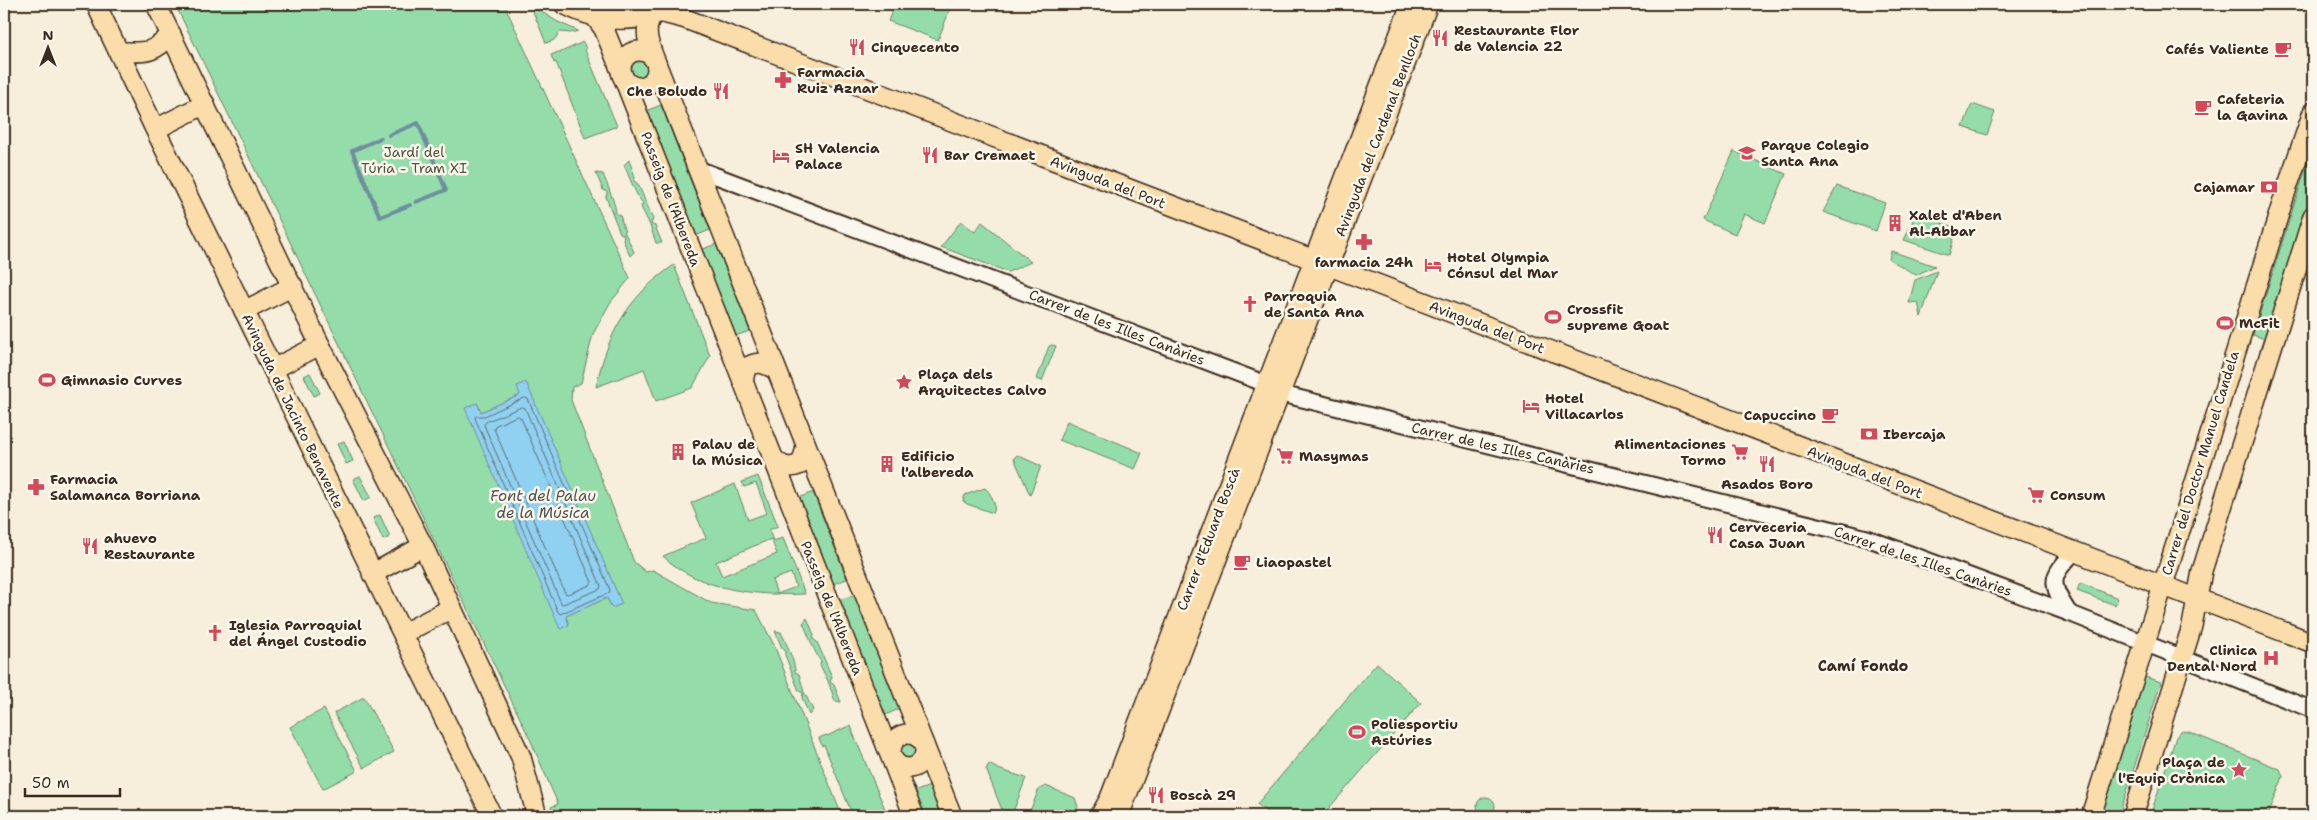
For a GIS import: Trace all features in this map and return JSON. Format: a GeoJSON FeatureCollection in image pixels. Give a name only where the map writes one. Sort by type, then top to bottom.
{"type":"FeatureCollection","features":[{"type":"Feature","properties":{"kind":"main road","name":"Avinguda de Jacinto Benavente"},"geometry":{"type":"LineString","coordinates":[[96,4],[372,574],[404,633],[492,816]]}},
{"type":"Feature","properties":{"kind":"main road"},"geometry":{"type":"LineString","coordinates":[[156,4],[320,344],[423,546],[521,757],[537,816]]}},
{"type":"Feature","properties":{"kind":"main road"},"geometry":{"type":"LineString","coordinates":[[564,4],[583,14],[596,18],[624,20],[662,10]]}},
{"type":"Feature","properties":{"kind":"main road","name":"Avinguda del Cardenal Benlloch"},"geometry":{"type":"LineString","coordinates":[[1320,263],[1411,4]]}},
{"type":"Feature","properties":{"kind":"main road","name":"Avinguda del Cardenal Benlloch"},"geometry":{"type":"LineString","coordinates":[[1320,263],[1428,4]]}},
{"type":"Feature","properties":{"kind":"main road"},"geometry":{"type":"LineString","coordinates":[[662,10],[648,22],[648,36],[656,63],[952,816]]}},
{"type":"Feature","properties":{"kind":"main road","name":"Avinguda del Port"},"geometry":{"type":"LineString","coordinates":[[662,10],[2313,644]]}},
{"type":"Feature","properties":{"kind":"main road","name":"Passeig de l'Albereda"},"geometry":{"type":"LineString","coordinates":[[596,18],[604,29],[914,816]]}},
{"type":"Feature","properties":{"kind":"main road"},"geometry":{"type":"LineString","coordinates":[[119,52],[148,52],[161,46],[171,34]]}},
{"type":"Feature","properties":{"kind":"main road"},"geometry":{"type":"LineString","coordinates":[[644,52],[653,58],[656,63],[656,75],[648,85],[643,87],[631,85],[622,76],[621,71],[624,60],[632,53],[644,52]]}},
{"type":"Feature","properties":{"kind":"main road"},"geometry":{"type":"LineString","coordinates":[[156,130],[204,104]]}},
{"type":"Feature","properties":{"kind":"main road","name":"Carrer del Doctor Manuel Candela"},"geometry":{"type":"LineString","coordinates":[[2091,816],[2283,200],[2313,112]]}},
{"type":"Feature","properties":{"kind":"main road"},"geometry":{"type":"LineString","coordinates":[[2133,816],[2182,659],[2198,599],[2202,571],[2313,216]]}},
{"type":"Feature","properties":{"kind":"main road","name":"Carrer d'Eduard Boscà"},"geometry":{"type":"LineString","coordinates":[[1119,816],[1320,263]]}},
{"type":"Feature","properties":{"kind":"main road"},"geometry":{"type":"LineString","coordinates":[[244,311],[293,286]]}},
{"type":"Feature","properties":{"kind":"main road"},"geometry":{"type":"LineString","coordinates":[[273,370],[320,344]]}},
{"type":"Feature","properties":{"kind":"main road"},"geometry":{"type":"LineString","coordinates":[[743,381],[746,368],[751,364],[766,363],[775,369]]}},
{"type":"Feature","properties":{"kind":"main road","name":"Carrer d'Eduard Boscà"},"geometry":{"type":"LineString","coordinates":[[1100,816],[1110,798],[1274,388]]}},
{"type":"Feature","properties":{"kind":"main road"},"geometry":{"type":"LineString","coordinates":[[772,457],[780,465],[794,467],[801,464],[806,448]]}},
{"type":"Feature","properties":{"kind":"main road"},"geometry":{"type":"LineString","coordinates":[[372,574],[423,546]]}},
{"type":"Feature","properties":{"kind":"main road"},"geometry":{"type":"LineString","coordinates":[[404,633],[452,608]]}},
{"type":"Feature","properties":{"kind":"main road"},"geometry":{"type":"LineString","coordinates":[[912,734],[917,736],[924,745],[924,756],[917,766],[906,768],[892,759],[892,742],[901,735],[912,734]]}},
{"type":"Feature","properties":{"kind":"street","name":"Carrer de les Illes Canàries"},"geometry":{"type":"LineString","coordinates":[[698,169],[1274,388],[1290,396],[1463,440],[1578,465],[1867,538],[2069,613],[2313,710]]}},
{"type":"Feature","properties":{"kind":"street"},"geometry":{"type":"LineString","coordinates":[[2069,613],[2056,593],[2054,578],[2058,570],[2074,552]]}},
{"type":"Feature","properties":{"kind":"green space","name":"Jardí del Túria - Tram XI"},"geometry":{"type":"Polygon","coordinates":[[[175,4],[504,4],[630,278],[610,303],[593,334],[581,383],[572,387],[571,400],[634,562],[646,572],[653,570],[711,603],[756,610],[774,645],[842,816],[553,816],[551,807],[558,804],[530,739],[175,4]],[[526,383],[521,395],[481,412],[477,403],[566,616],[607,598],[612,608],[621,604],[526,383]]]}},
{"type":"Feature","properties":{"kind":"green space"},"geometry":{"type":"Polygon","coordinates":[[[530,4],[556,21],[578,31],[571,33],[560,32],[554,40],[546,43],[530,4]]]}},
{"type":"Feature","properties":{"kind":"green space"},"geometry":{"type":"Polygon","coordinates":[[[895,4],[952,4],[938,40],[888,21],[895,4]]]}},
{"type":"Feature","properties":{"kind":"green space"},"geometry":{"type":"Polygon","coordinates":[[[583,42],[617,126],[585,138],[556,62],[554,63],[551,55],[583,42]]]}},
{"type":"Feature","properties":{"kind":"green space"},"geometry":{"type":"Polygon","coordinates":[[[634,60],[642,60],[647,65],[645,76],[634,78],[629,73],[629,65],[634,60]]]}},
{"type":"Feature","properties":{"kind":"green space"},"geometry":{"type":"Polygon","coordinates":[[[1972,104],[1995,112],[1987,135],[1963,127],[1972,104]]]}},
{"type":"Feature","properties":{"kind":"green space"},"geometry":{"type":"Polygon","coordinates":[[[661,105],[710,230],[693,237],[643,112],[661,105]]]}},
{"type":"Feature","properties":{"kind":"green space"},"geometry":{"type":"Polygon","coordinates":[[[2313,145],[2313,191],[2268,340],[2253,335],[2313,145]]]}},
{"type":"Feature","properties":{"kind":"green space"},"geometry":{"type":"Polygon","coordinates":[[[1734,151],[1786,174],[1765,223],[1744,214],[1735,234],[1703,220],[1734,151]]]}},
{"type":"Feature","properties":{"kind":"green space"},"geometry":{"type":"Polygon","coordinates":[[[629,160],[635,177],[634,181],[638,184],[653,219],[651,224],[655,226],[662,243],[656,243],[641,207],[643,203],[635,191],[624,165],[629,160]]]}},
{"type":"Feature","properties":{"kind":"green space"},"geometry":{"type":"Polygon","coordinates":[[[596,173],[603,174],[616,214],[620,215],[625,233],[634,252],[630,256],[623,240],[624,235],[620,233],[606,197],[607,192],[603,190],[596,173]]]}},
{"type":"Feature","properties":{"kind":"green space"},"geometry":{"type":"Polygon","coordinates":[[[1837,186],[1885,203],[1876,231],[1823,212],[1837,186]]]}},
{"type":"Feature","properties":{"kind":"green space"},"geometry":{"type":"Polygon","coordinates":[[[1912,213],[1957,228],[1949,255],[1904,240],[1913,221],[1910,219],[1912,213]]]}},
{"type":"Feature","properties":{"kind":"green space"},"geometry":{"type":"Polygon","coordinates":[[[961,221],[975,232],[982,222],[1031,262],[1008,272],[941,247],[961,221]]]}},
{"type":"Feature","properties":{"kind":"green space"},"geometry":{"type":"Polygon","coordinates":[[[716,244],[750,331],[732,337],[698,251],[716,244]]]}},
{"type":"Feature","properties":{"kind":"green space"},"geometry":{"type":"Polygon","coordinates":[[[1891,251],[1935,266],[1916,275],[1889,259],[1891,251]]]}},
{"type":"Feature","properties":{"kind":"green space"},"geometry":{"type":"Polygon","coordinates":[[[674,265],[710,356],[692,388],[656,401],[644,369],[596,387],[607,349],[622,317],[644,290],[674,265]]]}},
{"type":"Feature","properties":{"kind":"green space"},"geometry":{"type":"Polygon","coordinates":[[[1937,271],[1921,317],[1918,302],[1909,303],[1915,280],[1937,271]]]}},
{"type":"Feature","properties":{"kind":"green space"},"geometry":{"type":"Polygon","coordinates":[[[1049,346],[1056,346],[1042,381],[1037,379],[1049,346]]]}},
{"type":"Feature","properties":{"kind":"green space"},"geometry":{"type":"Polygon","coordinates":[[[310,373],[320,393],[314,396],[304,376],[310,373]]]}},
{"type":"Feature","properties":{"kind":"green space"},"geometry":{"type":"Polygon","coordinates":[[[1067,421],[1142,453],[1135,469],[1059,440],[1067,421]]]}},
{"type":"Feature","properties":{"kind":"green space"},"geometry":{"type":"Polygon","coordinates":[[[344,441],[353,461],[346,464],[337,444],[344,441]]]}},
{"type":"Feature","properties":{"kind":"green space"},"geometry":{"type":"Polygon","coordinates":[[[1017,455],[1041,466],[1030,495],[1014,458],[1017,455]]]}},
{"type":"Feature","properties":{"kind":"green space"},"geometry":{"type":"Polygon","coordinates":[[[360,476],[371,497],[364,501],[353,479],[360,476]]]}},
{"type":"Feature","properties":{"kind":"green space"},"geometry":{"type":"Polygon","coordinates":[[[758,476],[778,526],[769,530],[773,541],[783,538],[805,594],[787,594],[768,594],[749,592],[711,584],[678,568],[663,556],[706,538],[691,503],[735,484],[748,520],[767,513],[756,483],[744,487],[742,482],[758,476]],[[771,539],[716,562],[722,576],[777,554],[771,539]],[[791,573],[772,580],[777,594],[796,587],[791,573]]]}},
{"type":"Feature","properties":{"kind":"green space"},"geometry":{"type":"Polygon","coordinates":[[[985,488],[993,500],[995,507],[993,513],[963,501],[965,495],[985,488]]]}},
{"type":"Feature","properties":{"kind":"green space"},"geometry":{"type":"Polygon","coordinates":[[[813,492],[847,579],[830,585],[796,499],[813,492]]]}},
{"type":"Feature","properties":{"kind":"green space"},"geometry":{"type":"Polygon","coordinates":[[[380,515],[390,537],[383,540],[373,518],[380,515]]]}},
{"type":"Feature","properties":{"kind":"green space"},"geometry":{"type":"Polygon","coordinates":[[[2080,583],[2118,598],[2115,605],[2077,591],[2080,583]]]}},
{"type":"Feature","properties":{"kind":"green space"},"geometry":{"type":"Polygon","coordinates":[[[855,595],[899,709],[881,717],[835,601],[855,595]]]}},
{"type":"Feature","properties":{"kind":"green space"},"geometry":{"type":"Polygon","coordinates":[[[807,618],[814,635],[813,639],[817,642],[832,677],[830,682],[834,685],[841,702],[835,701],[820,665],[821,661],[803,623],[807,618]]]}},
{"type":"Feature","properties":{"kind":"green space"},"geometry":{"type":"Polygon","coordinates":[[[775,631],[781,632],[792,658],[795,672],[799,674],[804,692],[813,710],[809,715],[802,698],[803,693],[799,691],[785,655],[785,650],[782,648],[775,631]]]}},
{"type":"Feature","properties":{"kind":"green space","name":"Poliesportiu Astúries"},"geometry":{"type":"Polygon","coordinates":[[[1377,663],[1421,703],[1322,816],[1272,816],[1257,804],[1377,663]]]}},
{"type":"Feature","properties":{"kind":"green space"},"geometry":{"type":"Polygon","coordinates":[[[2145,677],[2161,682],[2119,816],[2101,816],[2145,677]]]}},
{"type":"Feature","properties":{"kind":"green space"},"geometry":{"type":"Polygon","coordinates":[[[364,697],[394,752],[364,768],[334,713],[364,697]]]}},
{"type":"Feature","properties":{"kind":"green space"},"geometry":{"type":"Polygon","coordinates":[[[324,709],[357,771],[323,789],[290,727],[324,709]]]}},
{"type":"Feature","properties":{"kind":"green space"},"geometry":{"type":"Polygon","coordinates":[[[851,725],[885,809],[863,816],[851,816],[852,814],[824,745],[822,746],[819,738],[851,725]]]}},
{"type":"Feature","properties":{"kind":"green space","name":"Plaça de l'Equip Crònica"},"geometry":{"type":"Polygon","coordinates":[[[2181,731],[2189,732],[2280,769],[2283,777],[2268,816],[2150,816],[2176,737],[2181,731]]]}},
{"type":"Feature","properties":{"kind":"green space"},"geometry":{"type":"Polygon","coordinates":[[[902,742],[910,742],[915,747],[913,758],[902,760],[897,755],[897,747],[902,742]]]}},
{"type":"Feature","properties":{"kind":"green space"},"geometry":{"type":"Polygon","coordinates":[[[989,764],[1026,778],[1013,812],[1002,810],[986,769],[989,764]]]}},
{"type":"Feature","properties":{"kind":"green space"},"geometry":{"type":"Polygon","coordinates":[[[930,786],[942,816],[920,816],[911,793],[930,786]]]}},
{"type":"Feature","properties":{"kind":"green space"},"geometry":{"type":"Polygon","coordinates":[[[1046,786],[1075,798],[1078,807],[1071,816],[1028,816],[1039,789],[1046,786]]]}},
{"type":"Feature","properties":{"kind":"green space"},"geometry":{"type":"Polygon","coordinates":[[[1486,797],[1493,799],[1495,806],[1493,813],[1486,815],[1479,813],[1477,806],[1479,799],[1486,797]]]}},
{"type":"Feature","properties":{"kind":"water","name":"Font del Palau de la Música"},"geometry":{"type":"Polygon","coordinates":[[[526,382],[622,604],[612,608],[607,598],[566,616],[569,625],[560,629],[465,408],[477,403],[481,412],[520,395],[517,386],[526,382]]]}},
{"type":"Feature","properties":{"kind":"waterway"},"geometry":{"type":"LineString","coordinates":[[389,135],[418,123],[446,190],[416,202]]}},
{"type":"Feature","properties":{"kind":"waterway"},"geometry":{"type":"LineString","coordinates":[[381,138],[352,151],[380,217],[410,205]]}},
{"type":"Feature","properties":{"kind":"place","name":"Restaurante Flor de Valencia 22"},"geometry":{"type":"Point","coordinates":[1440,38]}},
{"type":"Feature","properties":{"kind":"place","name":"Cinquecento"},"geometry":{"type":"Point","coordinates":[857,47]}},
{"type":"Feature","properties":{"kind":"place","name":"Cafés Valiente"},"geometry":{"type":"Point","coordinates":[2283,49]}},
{"type":"Feature","properties":{"kind":"place","name":"Farmacia Ruiz Aznar"},"geometry":{"type":"Point","coordinates":[783,80]}},
{"type":"Feature","properties":{"kind":"place","name":"Che Boludo"},"geometry":{"type":"Point","coordinates":[721,91]}},
{"type":"Feature","properties":{"kind":"place","name":"Cafeteria la Gavina"},"geometry":{"type":"Point","coordinates":[2203,107]}},
{"type":"Feature","properties":{"kind":"place","name":"Parque Colegio Santa Ana"},"geometry":{"type":"Point","coordinates":[1747,153]}},
{"type":"Feature","properties":{"kind":"place","name":"Bar Cremaet"},"geometry":{"type":"Point","coordinates":[930,155]}},
{"type":"Feature","properties":{"kind":"place","name":"SH Valencia Palace"},"geometry":{"type":"Point","coordinates":[781,156]}},
{"type":"Feature","properties":{"kind":"place","name":"Cajamar"},"geometry":{"type":"Point","coordinates":[2269,187]}},
{"type":"Feature","properties":{"kind":"place","name":"Xalet d'Aben Al-Abbar"},"geometry":{"type":"Point","coordinates":[1895,223]}},
{"type":"Feature","properties":{"kind":"place","name":"farmacia 24h"},"geometry":{"type":"Point","coordinates":[1364,242]}},
{"type":"Feature","properties":{"kind":"place","name":"Hotel Olympia Cónsul del Mar"},"geometry":{"type":"Point","coordinates":[1433,265]}},
{"type":"Feature","properties":{"kind":"place","name":"Parroquia de Santa Ana"},"geometry":{"type":"Point","coordinates":[1250,304]}},
{"type":"Feature","properties":{"kind":"place","name":"Crossfit supreme Goat"},"geometry":{"type":"Point","coordinates":[1553,317]}},
{"type":"Feature","properties":{"kind":"place","name":"McFit"},"geometry":{"type":"Point","coordinates":[2225,323]}},
{"type":"Feature","properties":{"kind":"place","name":"Gimnasio Curves"},"geometry":{"type":"Point","coordinates":[47,380]}},
{"type":"Feature","properties":{"kind":"place","name":"Plaça dels Arquitectes Calvo"},"geometry":{"type":"Point","coordinates":[904,382]}},
{"type":"Feature","properties":{"kind":"place","name":"Hotel Villacarlos"},"geometry":{"type":"Point","coordinates":[1531,406]}},
{"type":"Feature","properties":{"kind":"place","name":"Capuccino"},"geometry":{"type":"Point","coordinates":[1830,415]}},
{"type":"Feature","properties":{"kind":"place","name":"Ibercaja"},"geometry":{"type":"Point","coordinates":[1869,434]}},
{"type":"Feature","properties":{"kind":"place","name":"Palau de la Música"},"geometry":{"type":"Point","coordinates":[678,452]}},
{"type":"Feature","properties":{"kind":"place","name":"Alimentaciones Tormo"},"geometry":{"type":"Point","coordinates":[1740,452]}},
{"type":"Feature","properties":{"kind":"place","name":"Masymas"},"geometry":{"type":"Point","coordinates":[1285,456]}},
{"type":"Feature","properties":{"kind":"place","name":"Edificio l'albereda"},"geometry":{"type":"Point","coordinates":[887,464]}},
{"type":"Feature","properties":{"kind":"place","name":"Asados Boro"},"geometry":{"type":"Point","coordinates":[1767,464]}},
{"type":"Feature","properties":{"kind":"place","name":"Farmacia Salamanca Borriana"},"geometry":{"type":"Point","coordinates":[36,487]}},
{"type":"Feature","properties":{"kind":"place","name":"Consum"},"geometry":{"type":"Point","coordinates":[2036,495]}},
{"type":"Feature","properties":{"kind":"place","name":"Cerveceria Casa Juan"},"geometry":{"type":"Point","coordinates":[1715,535]}},
{"type":"Feature","properties":{"kind":"place","name":"ahuevo Restaurante"},"geometry":{"type":"Point","coordinates":[90,546]}},
{"type":"Feature","properties":{"kind":"place","name":"Liaopastel"},"geometry":{"type":"Point","coordinates":[1242,562]}},
{"type":"Feature","properties":{"kind":"place","name":"Iglesia Parroquial del Ángel Custodio"},"geometry":{"type":"Point","coordinates":[215,633]}},
{"type":"Feature","properties":{"kind":"place","name":"Clinica Dental Nord"},"geometry":{"type":"Point","coordinates":[2271,658]}},
{"type":"Feature","properties":{"kind":"place","name":"Poliesportiu Astúries"},"geometry":{"type":"Point","coordinates":[1357,732]}},
{"type":"Feature","properties":{"kind":"place","name":"Plaça de l'Equip Crònica"},"geometry":{"type":"Point","coordinates":[2239,770]}},
{"type":"Feature","properties":{"kind":"place","name":"Boscà 29"},"geometry":{"type":"Point","coordinates":[1156,795]}},
{"type":"Feature","properties":{"kind":"district","name":"Camí Fondo"},"geometry":{"type":"Point","coordinates":[1863,666]}}]}
